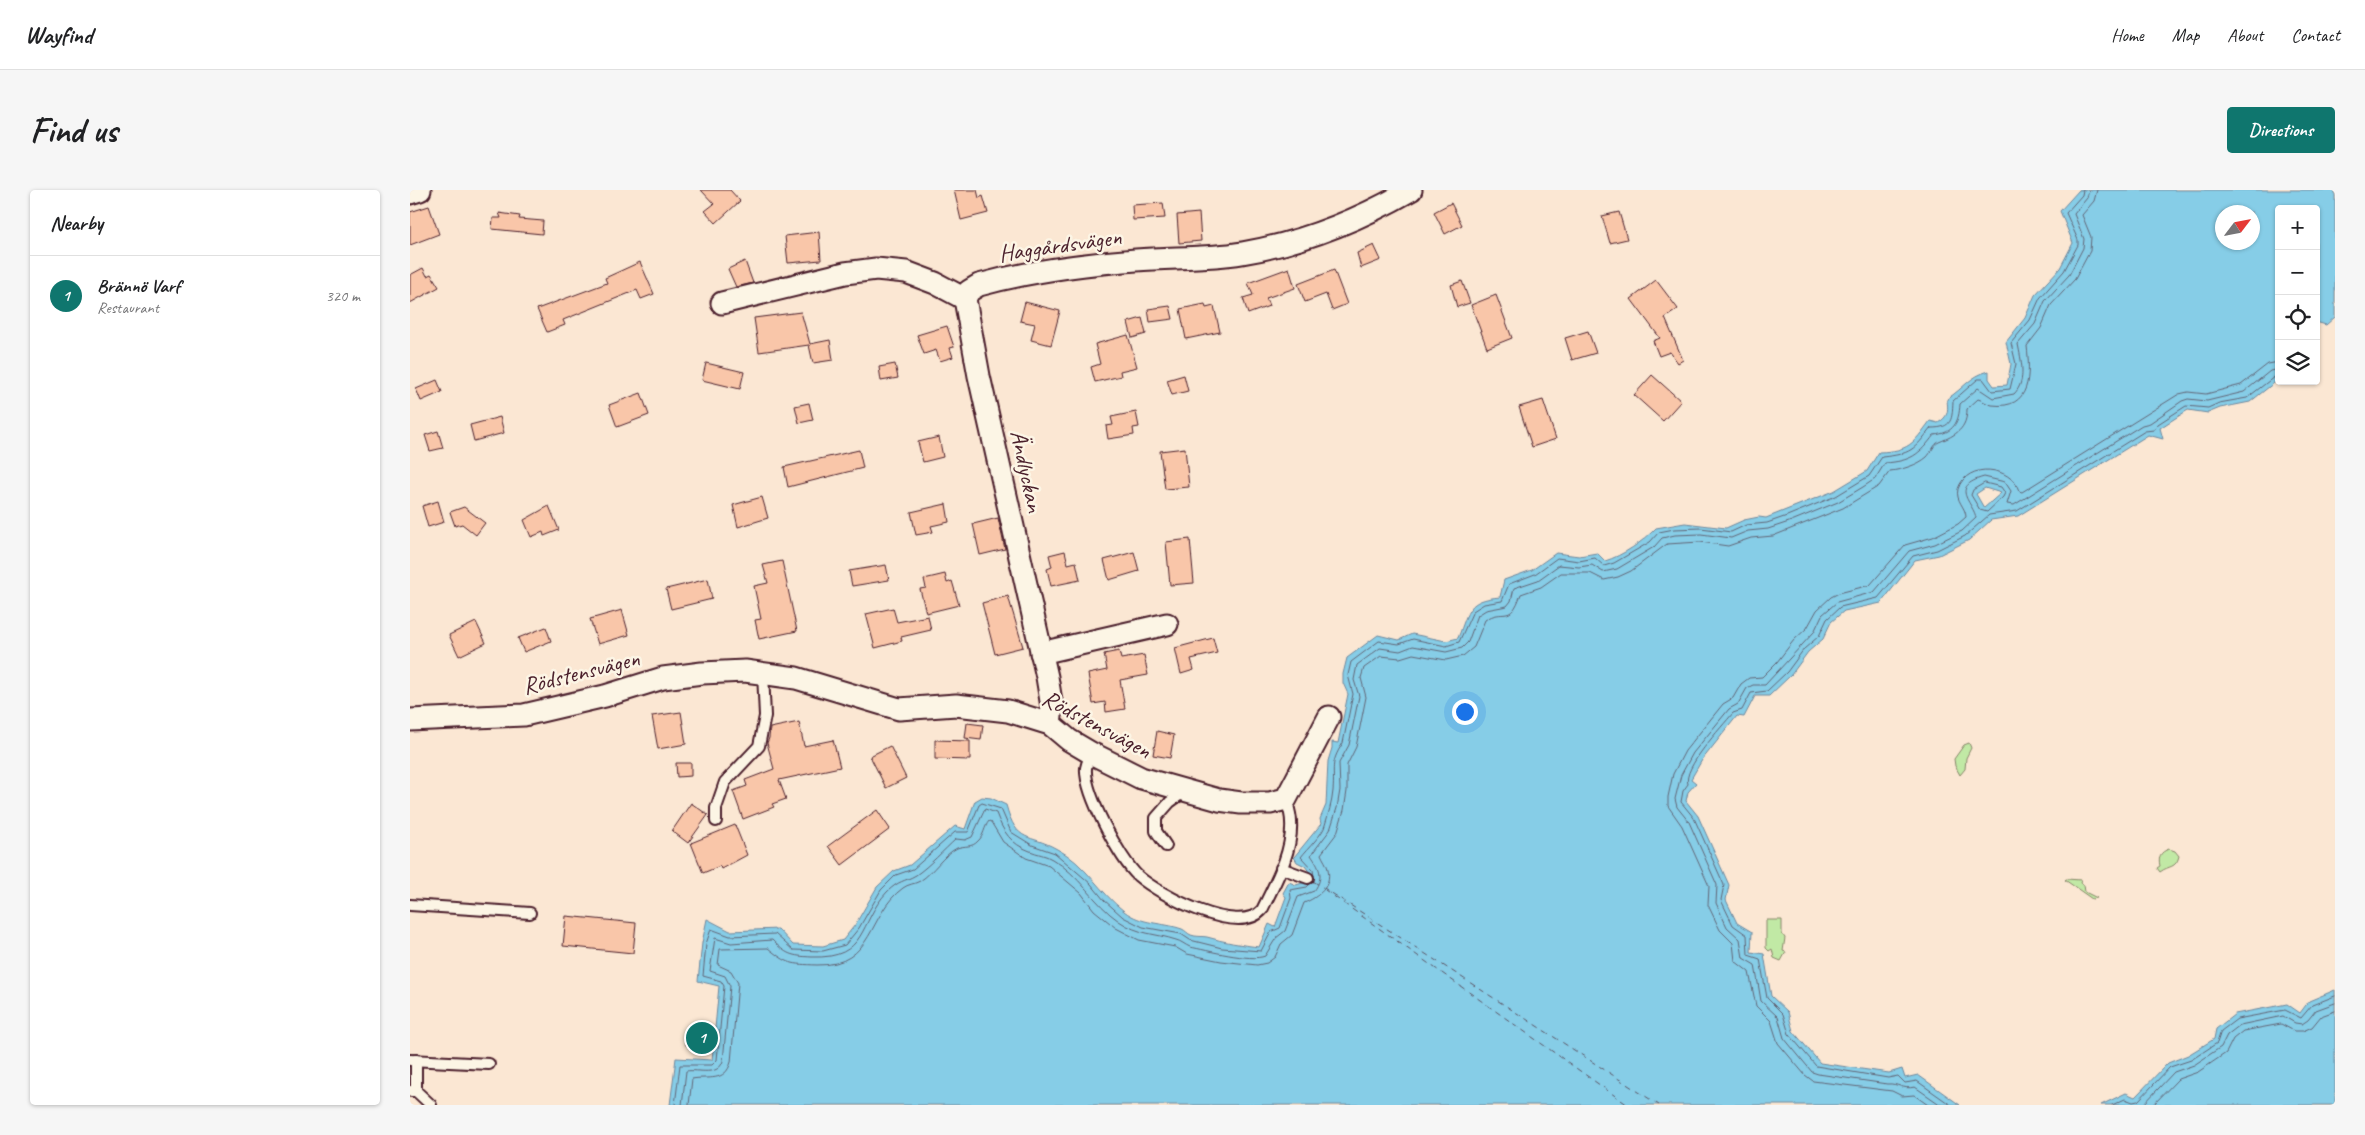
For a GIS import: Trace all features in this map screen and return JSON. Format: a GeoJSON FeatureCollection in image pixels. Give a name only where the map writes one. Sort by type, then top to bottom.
{"type":"FeatureCollection","features":[{"type":"Feature","properties":{"kind":"street"},"geometry":{"type":"LineString","coordinates":[[410,193],[420,190]]}},
{"type":"Feature","properties":{"kind":"street","name":"Haggårdsvägen"},"geometry":{"type":"LineString","coordinates":[[965,299],[968,291],[979,285],[1058,269],[1134,260],[1211,257],[1256,250],[1336,226],[1411,190]]}},
{"type":"Feature","properties":{"kind":"street"},"geometry":{"type":"LineString","coordinates":[[722,303],[845,273],[876,269],[906,272],[935,283],[965,299]]}},
{"type":"Feature","properties":{"kind":"street","name":"Ändlyckan"},"geometry":{"type":"LineString","coordinates":[[965,299],[979,376],[1052,707],[1050,724]]}},
{"type":"Feature","properties":{"kind":"street"},"geometry":{"type":"LineString","coordinates":[[1041,653],[1167,624]]}},
{"type":"Feature","properties":{"kind":"street","name":"Rödstensvägen"},"geometry":{"type":"LineString","coordinates":[[410,720],[524,715],[563,707],[680,675],[729,670],[763,673],[796,678],[899,709],[956,705],[985,707],[1032,716],[1050,724],[1069,740],[1091,753],[1141,778],[1219,800],[1255,804],[1286,799]]}},
{"type":"Feature","properties":{"kind":"street"},"geometry":{"type":"LineString","coordinates":[[1286,799],[1329,716]]}},
{"type":"Feature","properties":{"kind":"lane"},"geometry":{"type":"LineString","coordinates":[[716,821],[716,808],[726,782],[759,746],[765,716],[763,673]]}},
{"type":"Feature","properties":{"kind":"lane"},"geometry":{"type":"LineString","coordinates":[[1091,753],[1086,768],[1090,788],[1108,834],[1122,858],[1138,876],[1150,885],[1190,907],[1222,918],[1250,916],[1258,914],[1262,910],[1281,868],[1291,834],[1291,820],[1286,799]]}},
{"type":"Feature","properties":{"kind":"lane"},"geometry":{"type":"LineString","coordinates":[[1166,846],[1156,830],[1156,818],[1170,802],[1186,790]]}},
{"type":"Feature","properties":{"kind":"lane"},"geometry":{"type":"LineString","coordinates":[[1281,868],[1308,878]]}},
{"type":"Feature","properties":{"kind":"lane"},"geometry":{"type":"LineString","coordinates":[[410,905],[530,913]]}},
{"type":"Feature","properties":{"kind":"lane"},"geometry":{"type":"LineString","coordinates":[[431,1105],[413,1091],[413,1060],[488,1064]]}},
{"type":"Feature","properties":{"kind":"green space"},"geometry":{"type":"Polygon","coordinates":[[[1969,743],[1971,748],[1966,758],[1965,769],[1960,775],[1955,766],[1954,759],[1964,745],[1969,743]]]}},
{"type":"Feature","properties":{"kind":"green space"},"geometry":{"type":"Polygon","coordinates":[[[2169,849],[2175,851],[2179,856],[2178,860],[2174,865],[2160,872],[2157,868],[2160,866],[2160,855],[2169,849]]]}},
{"type":"Feature","properties":{"kind":"green space"},"geometry":{"type":"Polygon","coordinates":[[[2066,879],[2081,880],[2080,883],[2084,885],[2085,892],[2097,898],[2092,899],[2066,879]]]}},
{"type":"Feature","properties":{"kind":"green space"},"geometry":{"type":"Polygon","coordinates":[[[1766,920],[1782,920],[1782,934],[1785,938],[1783,951],[1786,952],[1781,961],[1774,958],[1772,949],[1769,951],[1766,948],[1766,920]]]}},
{"type":"Feature","properties":{"kind":"water"},"geometry":{"type":"Polygon","coordinates":[[[2079,190],[2335,190],[2335,317],[2326,325],[2320,323],[2320,205],[2275,205],[2275,382],[2250,402],[2220,408],[2208,413],[2188,410],[2160,428],[2163,439],[2148,435],[2018,516],[1991,520],[1969,540],[1939,555],[1915,560],[1881,603],[1844,611],[1831,622],[1823,639],[1808,652],[1791,675],[1769,696],[1755,696],[1744,717],[1737,716],[1702,760],[1691,779],[1696,783],[1688,792],[1686,801],[1698,816],[1729,885],[1726,900],[1737,923],[1752,932],[1751,952],[1764,954],[1771,996],[1788,1012],[1793,1031],[1820,1063],[1889,1073],[1902,1069],[1905,1078],[1918,1075],[1960,1105],[670,1105],[676,1058],[712,1060],[719,986],[698,981],[702,943],[707,919],[730,931],[778,929],[793,945],[823,946],[843,940],[855,925],[877,887],[894,871],[910,865],[955,826],[965,829],[975,801],[982,797],[991,798],[1006,805],[1010,818],[1020,832],[1067,855],[1084,870],[1115,904],[1131,916],[1182,929],[1193,936],[1259,947],[1269,924],[1275,927],[1286,897],[1283,893],[1289,882],[1296,885],[1306,882],[1310,873],[1294,857],[1321,824],[1320,819],[1326,805],[1328,761],[1332,742],[1338,743],[1348,694],[1343,683],[1347,658],[1378,635],[1399,640],[1412,634],[1446,641],[1458,638],[1467,614],[1475,604],[1489,598],[1500,597],[1504,580],[1532,570],[1556,553],[1579,556],[1597,553],[1605,561],[1632,548],[1656,528],[1685,523],[1726,528],[1744,520],[1759,517],[1766,518],[1834,491],[1867,471],[1879,452],[1904,448],[1914,441],[1930,421],[1938,423],[1942,420],[1947,413],[1947,399],[1972,379],[1989,371],[1989,379],[1994,386],[2007,385],[2011,364],[2006,342],[2025,318],[2035,295],[2060,268],[2073,243],[2060,211],[2079,190]],[[1985,488],[1976,494],[1984,508],[2001,493],[1985,488]]]}},
{"type":"Feature","properties":{"kind":"water"},"geometry":{"type":"Polygon","coordinates":[[[2335,990],[2335,1105],[2101,1105],[2126,1093],[2135,1097],[2168,1063],[2188,1055],[2214,1039],[2216,1029],[2235,1014],[2287,1004],[2300,1013],[2309,1001],[2335,990]]]}},
{"type":"Feature","properties":{"kind":"building"},"geometry":{"type":"Polygon","coordinates":[[[701,190],[730,190],[740,201],[716,223],[705,211],[714,204],[701,190]]]}},
{"type":"Feature","properties":{"kind":"building"},"geometry":{"type":"Polygon","coordinates":[[[954,190],[977,190],[979,198],[983,196],[988,213],[961,220],[954,190]]]}},
{"type":"Feature","properties":{"kind":"building"},"geometry":{"type":"Polygon","coordinates":[[[1163,203],[1165,218],[1133,220],[1132,205],[1163,203]]]}},
{"type":"Feature","properties":{"kind":"building"},"geometry":{"type":"Polygon","coordinates":[[[1451,203],[1462,225],[1445,234],[1434,212],[1451,203]]]}},
{"type":"Feature","properties":{"kind":"building"},"geometry":{"type":"Polygon","coordinates":[[[429,206],[439,234],[410,245],[410,212],[429,206]]]}},
{"type":"Feature","properties":{"kind":"building"},"geometry":{"type":"Polygon","coordinates":[[[1619,212],[1627,239],[1610,243],[1602,216],[1619,212]]]}},
{"type":"Feature","properties":{"kind":"building"},"geometry":{"type":"Polygon","coordinates":[[[499,213],[520,216],[519,219],[543,221],[542,234],[492,229],[493,218],[501,218],[499,213]]]}},
{"type":"Feature","properties":{"kind":"building"},"geometry":{"type":"Polygon","coordinates":[[[1199,213],[1201,241],[1179,243],[1177,215],[1199,213]]]}},
{"type":"Feature","properties":{"kind":"building"},"geometry":{"type":"Polygon","coordinates":[[[819,232],[821,260],[788,263],[785,236],[819,232]]]}},
{"type":"Feature","properties":{"kind":"building"},"geometry":{"type":"Polygon","coordinates":[[[1374,245],[1381,260],[1361,268],[1357,253],[1374,245]]]}},
{"type":"Feature","properties":{"kind":"building"},"geometry":{"type":"Polygon","coordinates":[[[745,261],[753,283],[736,287],[728,269],[745,261]]]}},
{"type":"Feature","properties":{"kind":"building"},"geometry":{"type":"Polygon","coordinates":[[[640,262],[654,294],[641,299],[637,290],[563,320],[565,325],[547,332],[537,309],[607,283],[605,278],[640,262]]]}},
{"type":"Feature","properties":{"kind":"building"},"geometry":{"type":"Polygon","coordinates":[[[423,268],[427,276],[431,274],[439,287],[410,303],[410,275],[423,268]]]}},
{"type":"Feature","properties":{"kind":"building"},"geometry":{"type":"Polygon","coordinates":[[[1289,268],[1295,288],[1266,298],[1269,306],[1248,314],[1243,298],[1253,295],[1248,283],[1289,268]]]}},
{"type":"Feature","properties":{"kind":"building"},"geometry":{"type":"Polygon","coordinates":[[[1334,270],[1347,304],[1332,310],[1326,294],[1305,302],[1298,284],[1334,270]]]}},
{"type":"Feature","properties":{"kind":"building"},"geometry":{"type":"Polygon","coordinates":[[[1656,280],[1678,309],[1665,318],[1683,360],[1678,363],[1670,352],[1659,356],[1653,341],[1660,338],[1631,299],[1656,280]]]}},
{"type":"Feature","properties":{"kind":"building"},"geometry":{"type":"Polygon","coordinates":[[[1462,281],[1470,303],[1457,307],[1451,285],[1462,281]]]}},
{"type":"Feature","properties":{"kind":"building"},"geometry":{"type":"Polygon","coordinates":[[[1496,295],[1512,338],[1487,348],[1471,305],[1496,295]]]}},
{"type":"Feature","properties":{"kind":"building"},"geometry":{"type":"Polygon","coordinates":[[[1025,302],[1060,311],[1051,345],[1031,340],[1035,324],[1020,321],[1025,302]]]}},
{"type":"Feature","properties":{"kind":"building"},"geometry":{"type":"Polygon","coordinates":[[[1205,304],[1206,308],[1214,306],[1220,332],[1186,339],[1180,309],[1205,304]]]}},
{"type":"Feature","properties":{"kind":"building"},"geometry":{"type":"Polygon","coordinates":[[[1170,306],[1173,319],[1150,322],[1148,309],[1170,306]]]}},
{"type":"Feature","properties":{"kind":"building"},"geometry":{"type":"Polygon","coordinates":[[[801,312],[810,344],[830,340],[833,360],[813,363],[809,345],[759,352],[754,318],[801,312]]]}},
{"type":"Feature","properties":{"kind":"building"},"geometry":{"type":"Polygon","coordinates":[[[1142,318],[1146,334],[1132,338],[1128,322],[1142,318]]]}},
{"type":"Feature","properties":{"kind":"building"},"geometry":{"type":"Polygon","coordinates":[[[947,326],[954,347],[950,348],[953,357],[940,361],[936,350],[924,354],[917,335],[947,326]]]}},
{"type":"Feature","properties":{"kind":"building"},"geometry":{"type":"Polygon","coordinates":[[[1588,331],[1596,353],[1572,360],[1565,338],[1588,331]]]}},
{"type":"Feature","properties":{"kind":"building"},"geometry":{"type":"Polygon","coordinates":[[[1128,335],[1137,367],[1120,371],[1121,376],[1095,382],[1091,367],[1100,364],[1095,344],[1128,335]]]}},
{"type":"Feature","properties":{"kind":"building"},"geometry":{"type":"Polygon","coordinates":[[[706,363],[744,372],[740,389],[702,380],[706,363]]]}},
{"type":"Feature","properties":{"kind":"building"},"geometry":{"type":"Polygon","coordinates":[[[895,364],[898,378],[881,381],[879,367],[895,364]]]}},
{"type":"Feature","properties":{"kind":"building"},"geometry":{"type":"Polygon","coordinates":[[[1184,375],[1188,391],[1172,395],[1167,380],[1184,375]]]}},
{"type":"Feature","properties":{"kind":"building"},"geometry":{"type":"Polygon","coordinates":[[[1652,375],[1681,401],[1663,421],[1634,395],[1652,375]]]}},
{"type":"Feature","properties":{"kind":"building"},"geometry":{"type":"Polygon","coordinates":[[[437,380],[442,392],[421,401],[416,389],[437,380]]]}},
{"type":"Feature","properties":{"kind":"building"},"geometry":{"type":"Polygon","coordinates":[[[641,393],[649,415],[617,427],[609,405],[641,393]]]}},
{"type":"Feature","properties":{"kind":"building"},"geometry":{"type":"Polygon","coordinates":[[[1543,400],[1556,439],[1532,447],[1519,407],[1543,400]]]}},
{"type":"Feature","properties":{"kind":"building"},"geometry":{"type":"Polygon","coordinates":[[[809,403],[813,420],[799,423],[795,406],[809,403]]]}},
{"type":"Feature","properties":{"kind":"building"},"geometry":{"type":"Polygon","coordinates":[[[1136,412],[1139,427],[1133,428],[1134,435],[1108,439],[1106,426],[1113,425],[1111,417],[1136,412]]]}},
{"type":"Feature","properties":{"kind":"building"},"geometry":{"type":"Polygon","coordinates":[[[500,417],[504,433],[474,441],[470,425],[500,417]]]}},
{"type":"Feature","properties":{"kind":"building"},"geometry":{"type":"Polygon","coordinates":[[[438,431],[443,448],[430,451],[425,435],[438,431]]]}},
{"type":"Feature","properties":{"kind":"building"},"geometry":{"type":"Polygon","coordinates":[[[939,437],[943,457],[923,462],[918,442],[939,437]]]}},
{"type":"Feature","properties":{"kind":"building"},"geometry":{"type":"Polygon","coordinates":[[[1185,448],[1189,487],[1165,489],[1160,451],[1185,448]]]}},
{"type":"Feature","properties":{"kind":"building"},"geometry":{"type":"Polygon","coordinates":[[[859,450],[863,468],[788,487],[784,467],[859,450]]]}},
{"type":"Feature","properties":{"kind":"building"},"geometry":{"type":"Polygon","coordinates":[[[762,497],[768,518],[738,527],[733,505],[762,497]]]}},
{"type":"Feature","properties":{"kind":"building"},"geometry":{"type":"Polygon","coordinates":[[[438,501],[444,522],[428,527],[422,506],[438,501]]]}},
{"type":"Feature","properties":{"kind":"building"},"geometry":{"type":"Polygon","coordinates":[[[946,504],[949,522],[931,526],[933,532],[916,535],[911,512],[946,504]]]}},
{"type":"Feature","properties":{"kind":"building"},"geometry":{"type":"Polygon","coordinates":[[[549,506],[559,530],[544,536],[543,532],[531,537],[524,520],[549,506]]]}},
{"type":"Feature","properties":{"kind":"building"},"geometry":{"type":"Polygon","coordinates":[[[464,507],[485,523],[476,535],[462,524],[455,526],[450,512],[464,507]]]}},
{"type":"Feature","properties":{"kind":"building"},"geometry":{"type":"Polygon","coordinates":[[[998,518],[1005,549],[980,555],[973,524],[998,518]]]}},
{"type":"Feature","properties":{"kind":"building"},"geometry":{"type":"Polygon","coordinates":[[[1190,539],[1194,583],[1170,585],[1166,542],[1190,539]]]}},
{"type":"Feature","properties":{"kind":"building"},"geometry":{"type":"Polygon","coordinates":[[[1065,551],[1068,564],[1076,562],[1080,580],[1051,586],[1047,569],[1052,567],[1049,555],[1065,551]]]}},
{"type":"Feature","properties":{"kind":"building"},"geometry":{"type":"Polygon","coordinates":[[[1134,552],[1139,571],[1109,580],[1104,560],[1134,552]]]}},
{"type":"Feature","properties":{"kind":"building"},"geometry":{"type":"Polygon","coordinates":[[[782,561],[797,631],[759,639],[755,620],[761,619],[754,586],[768,583],[763,565],[782,561]]]}},
{"type":"Feature","properties":{"kind":"building"},"geometry":{"type":"Polygon","coordinates":[[[886,565],[889,580],[852,586],[849,571],[886,565]]]}},
{"type":"Feature","properties":{"kind":"building"},"geometry":{"type":"Polygon","coordinates":[[[945,574],[947,583],[952,581],[959,605],[926,613],[920,589],[926,588],[924,579],[945,574]]]}},
{"type":"Feature","properties":{"kind":"building"},"geometry":{"type":"Polygon","coordinates":[[[708,579],[712,599],[671,609],[666,589],[708,579]]]}},
{"type":"Feature","properties":{"kind":"building"},"geometry":{"type":"Polygon","coordinates":[[[1008,596],[1023,647],[995,654],[982,603],[1008,596]]]}},
{"type":"Feature","properties":{"kind":"building"},"geometry":{"type":"Polygon","coordinates":[[[893,608],[897,622],[928,616],[931,630],[901,637],[902,641],[875,648],[866,614],[893,608]]]}},
{"type":"Feature","properties":{"kind":"building"},"geometry":{"type":"Polygon","coordinates":[[[622,610],[629,635],[598,644],[590,619],[622,610]]]}},
{"type":"Feature","properties":{"kind":"building"},"geometry":{"type":"Polygon","coordinates":[[[476,622],[486,643],[459,656],[449,635],[476,622]]]}},
{"type":"Feature","properties":{"kind":"building"},"geometry":{"type":"Polygon","coordinates":[[[546,627],[551,641],[524,652],[518,638],[546,627]]]}},
{"type":"Feature","properties":{"kind":"building"},"geometry":{"type":"Polygon","coordinates":[[[1213,638],[1217,653],[1191,659],[1194,670],[1181,674],[1175,648],[1213,638]]]}},
{"type":"Feature","properties":{"kind":"building"},"geometry":{"type":"Polygon","coordinates":[[[1119,651],[1121,659],[1144,655],[1148,675],[1120,680],[1125,709],[1106,712],[1105,702],[1093,704],[1088,674],[1107,670],[1104,654],[1119,651]]]}},
{"type":"Feature","properties":{"kind":"building"},"geometry":{"type":"Polygon","coordinates":[[[681,712],[686,744],[658,749],[652,716],[681,712]]]}},
{"type":"Feature","properties":{"kind":"building"},"geometry":{"type":"Polygon","coordinates":[[[799,722],[804,746],[833,740],[840,767],[779,780],[786,799],[772,804],[774,807],[743,819],[733,791],[747,786],[745,780],[774,769],[767,743],[770,728],[799,722]]]}},
{"type":"Feature","properties":{"kind":"building"},"geometry":{"type":"Polygon","coordinates":[[[967,723],[983,725],[981,740],[965,738],[967,723]]]}},
{"type":"Feature","properties":{"kind":"building"},"geometry":{"type":"Polygon","coordinates":[[[1157,731],[1174,735],[1170,758],[1153,755],[1157,731]]]}},
{"type":"Feature","properties":{"kind":"building"},"geometry":{"type":"Polygon","coordinates":[[[935,740],[970,741],[970,760],[935,759],[935,740]]]}},
{"type":"Feature","properties":{"kind":"building"},"geometry":{"type":"Polygon","coordinates":[[[890,746],[906,778],[886,788],[870,756],[890,746]]]}},
{"type":"Feature","properties":{"kind":"building"},"geometry":{"type":"Polygon","coordinates":[[[676,763],[691,763],[691,776],[677,777],[676,763]]]}},
{"type":"Feature","properties":{"kind":"building"},"geometry":{"type":"Polygon","coordinates":[[[691,803],[708,815],[688,843],[672,831],[691,803]]]}},
{"type":"Feature","properties":{"kind":"building"},"geometry":{"type":"Polygon","coordinates":[[[877,810],[890,829],[842,865],[828,846],[877,810]]]}},
{"type":"Feature","properties":{"kind":"building"},"geometry":{"type":"Polygon","coordinates":[[[735,825],[747,855],[721,869],[720,866],[703,873],[691,843],[735,825]]]}},
{"type":"Feature","properties":{"kind":"building"},"geometry":{"type":"Polygon","coordinates":[[[566,916],[636,923],[633,953],[563,946],[566,916]]]}},
{"type":"Feature","properties":{"kind":"building"},"geometry":{"type":"Polygon","coordinates":[[[687,1031],[713,1034],[712,1048],[686,1045],[687,1031]]]}},
{"type":"Feature","properties":{"kind":"ferry route"},"geometry":{"type":"LineString","coordinates":[[1313,881],[1659,1105]]}},
{"type":"Feature","properties":{"kind":"ferry route"},"geometry":{"type":"LineString","coordinates":[[1325,890],[1628,1105]]}},
{"type":"Feature","properties":{"kind":"place","name":"Brännö Varf"},"geometry":{"type":"Point","coordinates":[702,1038]}}]}
